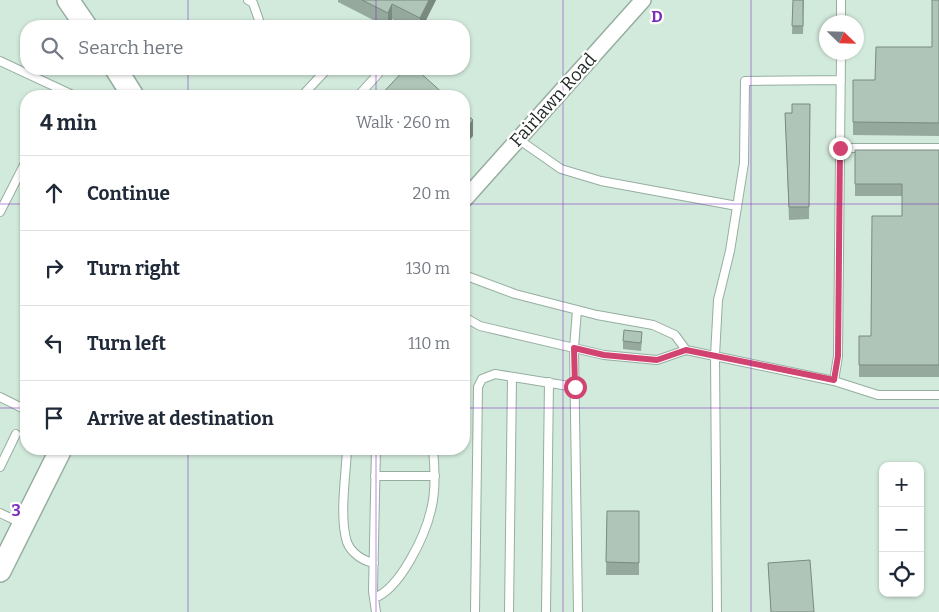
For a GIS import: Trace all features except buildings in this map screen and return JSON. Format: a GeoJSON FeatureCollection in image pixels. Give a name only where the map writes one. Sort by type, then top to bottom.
{"type":"FeatureCollection","features":[{"type":"Feature","properties":{"kind":"street"},"geometry":{"type":"LineString","coordinates":[[68,0],[82,20]]}},
{"type":"Feature","properties":{"kind":"street","name":"Fairlawn Road"},"geometry":{"type":"LineString","coordinates":[[470,193],[643,0]]}},
{"type":"Feature","properties":{"kind":"street"},"geometry":{"type":"LineString","coordinates":[[120,75],[129,90]]}},
{"type":"Feature","properties":{"kind":"street"},"geometry":{"type":"LineString","coordinates":[[0,570],[59,455]]}},
{"type":"Feature","properties":{"kind":"lane"},"geometry":{"type":"LineString","coordinates":[[248,0],[253,3],[259,20]]}},
{"type":"Feature","properties":{"kind":"lane"},"geometry":{"type":"LineString","coordinates":[[841,0],[841,15]]}},
{"type":"Feature","properties":{"kind":"lane"},"geometry":{"type":"LineString","coordinates":[[834,380],[838,356],[841,60]]}},
{"type":"Feature","properties":{"kind":"lane"},"geometry":{"type":"LineString","coordinates":[[0,61],[20,71]]}},
{"type":"Feature","properties":{"kind":"lane"},"geometry":{"type":"LineString","coordinates":[[27,75],[55,90]]}},
{"type":"Feature","properties":{"kind":"lane"},"geometry":{"type":"LineString","coordinates":[[308,90],[321,75]]}},
{"type":"Feature","properties":{"kind":"lane"},"geometry":{"type":"LineString","coordinates":[[363,90],[377,75]]}},
{"type":"Feature","properties":{"kind":"lane"},"geometry":{"type":"LineString","coordinates":[[717,612],[715,356],[718,300],[730,251],[744,163],[745,81],[841,80]]}},
{"type":"Feature","properties":{"kind":"lane"},"geometry":{"type":"LineString","coordinates":[[518,139],[561,169],[601,181],[737,206]]}},
{"type":"Feature","properties":{"kind":"lane"},"geometry":{"type":"LineString","coordinates":[[840,148],[939,148]]}},
{"type":"Feature","properties":{"kind":"lane"},"geometry":{"type":"LineString","coordinates":[[0,212],[20,173]]}},
{"type":"Feature","properties":{"kind":"lane"},"geometry":{"type":"LineString","coordinates":[[470,276],[515,294],[577,310],[653,325],[675,335],[686,350]]}},
{"type":"Feature","properties":{"kind":"lane"},"geometry":{"type":"LineString","coordinates":[[577,310],[574,348],[578,612]]}},
{"type":"Feature","properties":{"kind":"lane"},"geometry":{"type":"LineString","coordinates":[[470,320],[480,326],[604,355],[657,360],[686,350],[834,380],[878,395],[939,395]]}},
{"type":"Feature","properties":{"kind":"lane"},"geometry":{"type":"LineString","coordinates":[[475,612],[478,387],[482,379],[488,375],[495,374],[575,387]]}},
{"type":"Feature","properties":{"kind":"lane"},"geometry":{"type":"LineString","coordinates":[[509,612],[512,376]]}},
{"type":"Feature","properties":{"kind":"lane"},"geometry":{"type":"LineString","coordinates":[[546,612],[549,382]]}},
{"type":"Feature","properties":{"kind":"lane"},"geometry":{"type":"LineString","coordinates":[[0,397],[20,407]]}},
{"type":"Feature","properties":{"kind":"lane"},"geometry":{"type":"LineString","coordinates":[[0,467],[16,434]]}},
{"type":"Feature","properties":{"kind":"lane"},"geometry":{"type":"LineString","coordinates":[[347,455],[345,518],[347,542],[352,551],[364,560],[374,563]]}},
{"type":"Feature","properties":{"kind":"lane"},"geometry":{"type":"LineString","coordinates":[[376,455],[374,598],[376,612]]}},
{"type":"Feature","properties":{"kind":"lane"},"geometry":{"type":"LineString","coordinates":[[374,598],[393,586],[417,546],[431,510],[434,476],[433,455]]}},
{"type":"Feature","properties":{"kind":"lane"},"geometry":{"type":"LineString","coordinates":[[375,476],[434,476]]}},
{"type":"Feature","properties":{"kind":"lane"},"geometry":{"type":"LineString","coordinates":[[0,513],[24,524]]}},
{"type":"Feature","properties":{"kind":"route"},"geometry":{"type":"LineString","coordinates":[[575,387],[574,348],[604,355],[657,360],[686,350],[834,380],[838,356],[840,148]]}}]}
